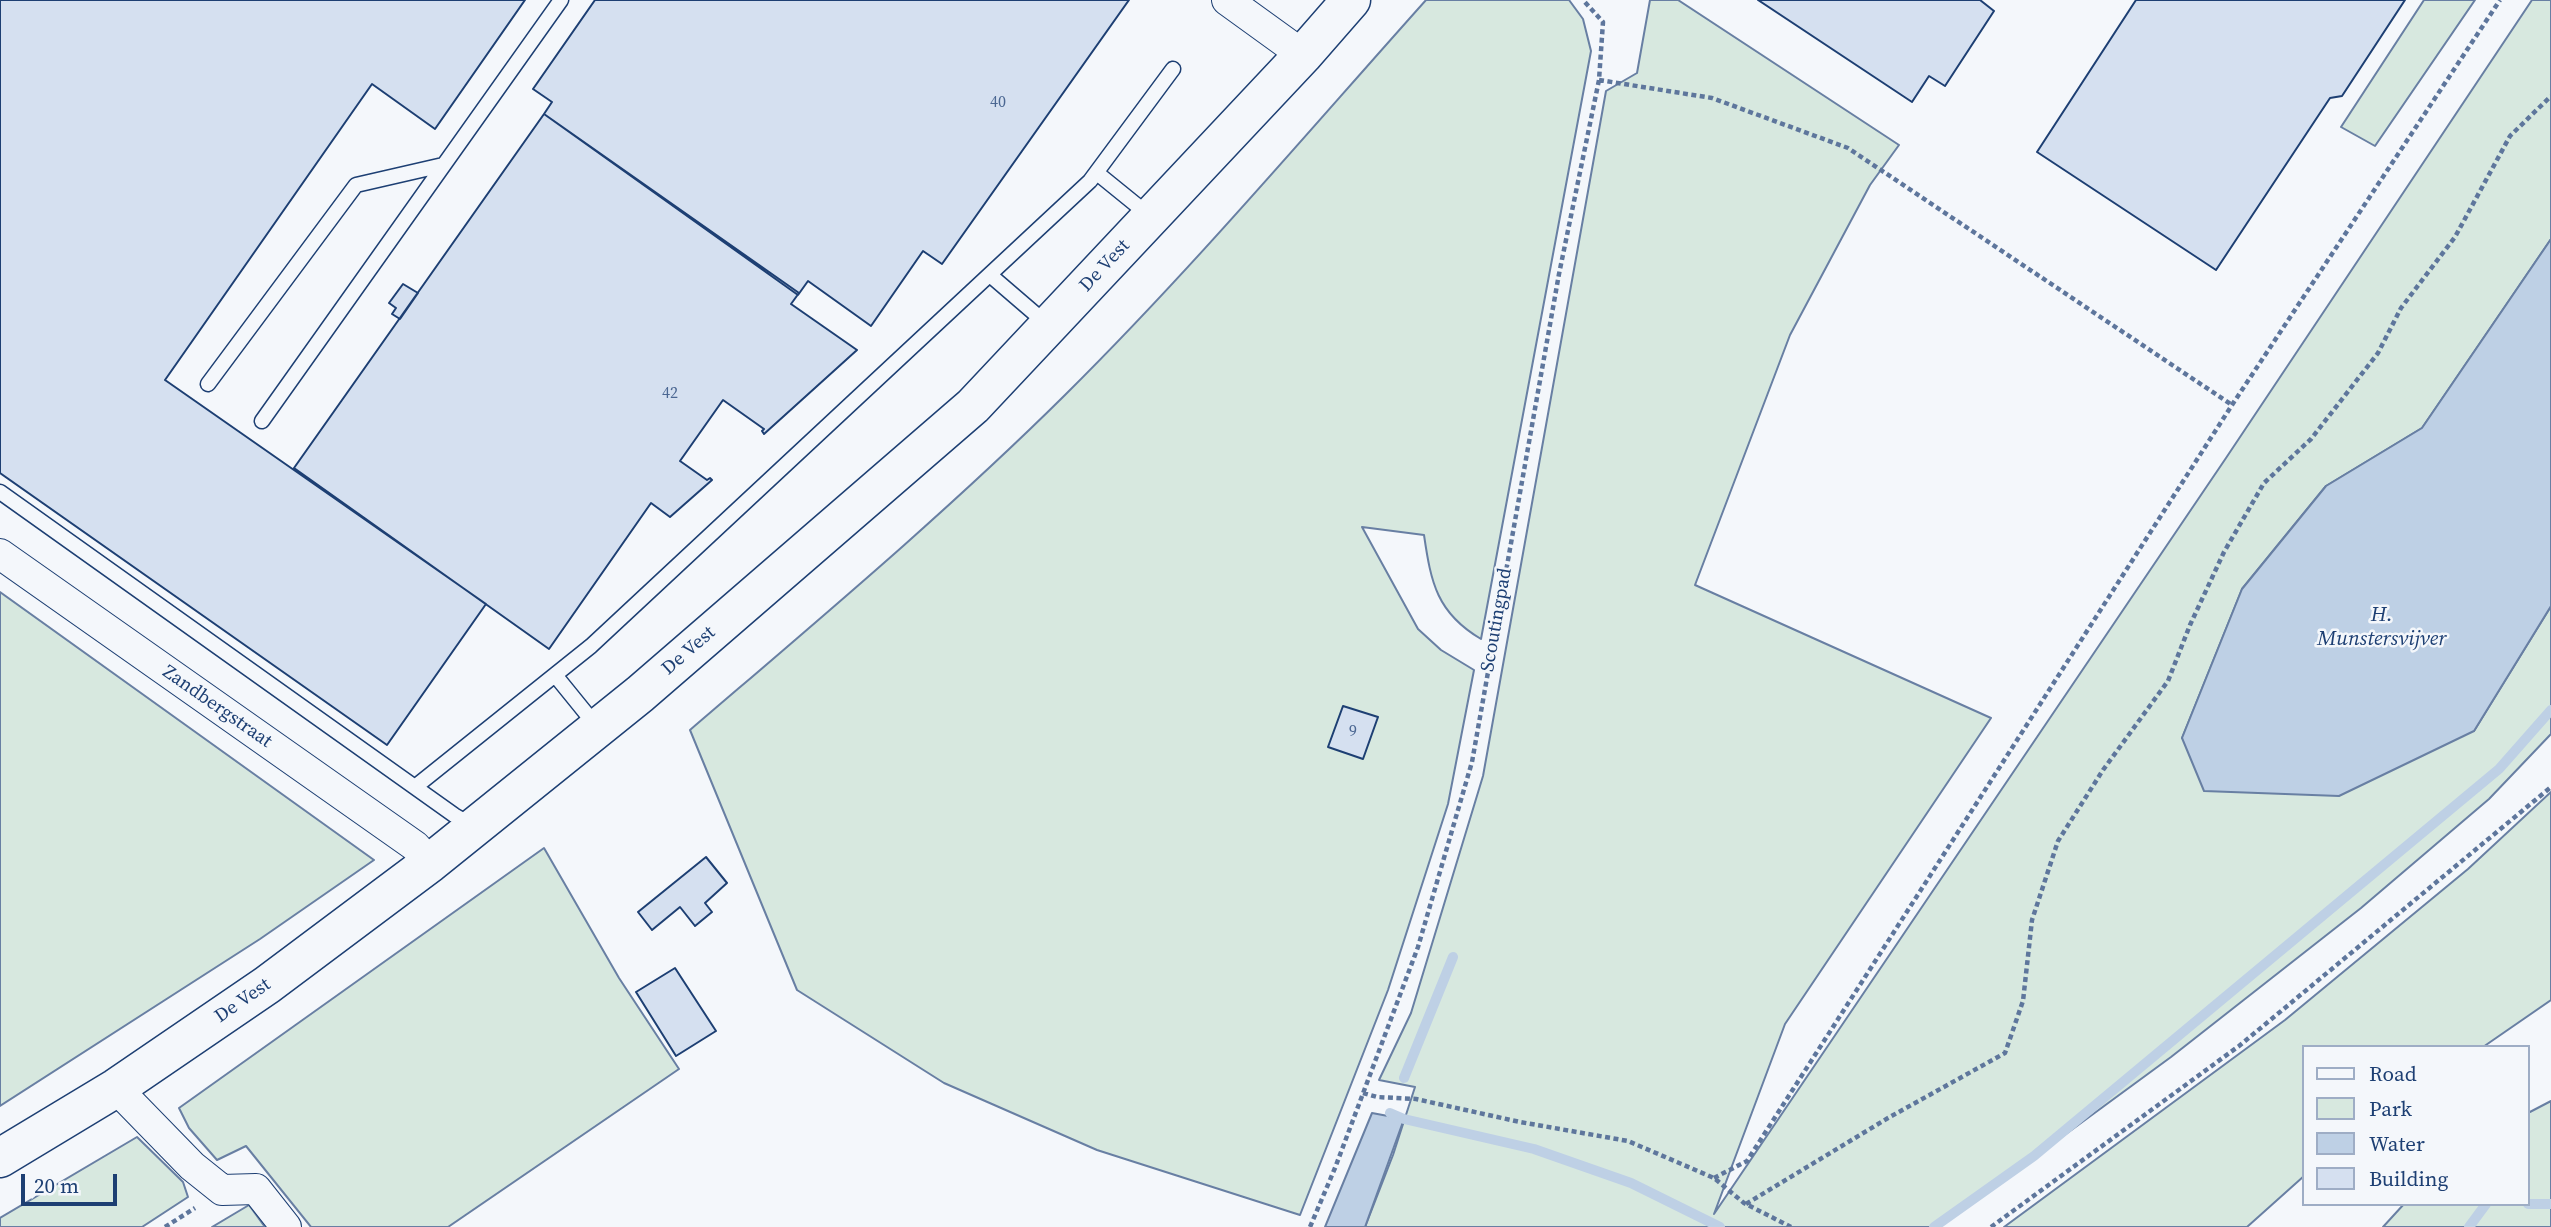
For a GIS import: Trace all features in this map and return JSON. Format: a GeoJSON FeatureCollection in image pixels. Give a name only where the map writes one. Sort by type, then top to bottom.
{"type":"FeatureCollection","features":[{"type":"Feature","properties":{"kind":"main road","name":"De Vest"},"geometry":{"type":"LineString","coordinates":[[0,1158],[116,1088],[267,985],[430,863],[598,728],[808,550],[973,406],[1352,0]]}},
{"type":"Feature","properties":{"kind":"street"},"geometry":{"type":"LineString","coordinates":[[1239,3],[1303,55]]}},
{"type":"Feature","properties":{"kind":"street","name":"Zandbergstraat"},"geometry":{"type":"LineString","coordinates":[[0,554],[415,846],[430,863]]}},
{"type":"Feature","properties":{"kind":"street"},"geometry":{"type":"LineString","coordinates":[[116,1088],[192,1166],[222,1190],[256,1189],[286,1227]]}},
{"type":"Feature","properties":{"kind":"lane"},"geometry":{"type":"LineString","coordinates":[[262,421],[561,0]]}},
{"type":"Feature","properties":{"kind":"lane"},"geometry":{"type":"LineString","coordinates":[[415,787],[591,646],[1090,181],[1173,69]]}},
{"type":"Feature","properties":{"kind":"lane"},"geometry":{"type":"LineString","coordinates":[[208,384],[356,185],[443,165]]}},
{"type":"Feature","properties":{"kind":"lane"},"geometry":{"type":"LineString","coordinates":[[1097,173],[1151,217]]}},
{"type":"Feature","properties":{"kind":"lane"},"geometry":{"type":"LineString","coordinates":[[990,275],[1049,326]]}},
{"type":"Feature","properties":{"kind":"lane"},"geometry":{"type":"LineString","coordinates":[[0,492],[474,827]]}},
{"type":"Feature","properties":{"kind":"lane"},"geometry":{"type":"LineString","coordinates":[[555,675],[598,728]]}},
{"type":"Feature","properties":{"kind":"path","name":"Scoutingpad"},"geometry":{"type":"LineString","coordinates":[[1310,1227],[1419,947],[1472,762],[1559,274],[1599,80],[1603,22],[1583,0]]}},
{"type":"Feature","properties":{"kind":"path"},"geometry":{"type":"LineString","coordinates":[[1714,1178],[1746,1161],[2232,405],[2500,0]]}},
{"type":"Feature","properties":{"kind":"path"},"geometry":{"type":"LineString","coordinates":[[1599,80],[1712,98],[1848,148],[2232,405]]}},
{"type":"Feature","properties":{"kind":"path"},"geometry":{"type":"LineString","coordinates":[[1745,1204],[1888,1118],[2006,1053],[2023,1001],[2032,920],[2058,841],[2104,770],[2168,681],[2190,625],[2224,552],[2264,483],[2311,439],[2378,353],[2401,308],[2455,237],[2510,136],[2551,96]]}},
{"type":"Feature","properties":{"kind":"path"},"geometry":{"type":"LineString","coordinates":[[1991,1227],[2239,1046],[2551,787]]}},
{"type":"Feature","properties":{"kind":"path"},"geometry":{"type":"LineString","coordinates":[[1363,1093],[1377,1097],[1416,1099],[1520,1122],[1628,1141],[1714,1178],[1745,1204],[1791,1227]]}},
{"type":"Feature","properties":{"kind":"green space"},"geometry":{"type":"Polygon","coordinates":[[[1426,0],[1569,0],[1583,19],[1591,51],[1481,639],[1466,629],[1445,607],[1434,582],[1424,535],[1362,527],[1418,629],[1441,650],[1474,670],[1448,804],[1388,990],[1300,1215],[1097,1150],[944,1083],[797,990],[690,730],[928,524],[1065,395],[1204,250],[1426,0]]]}},
{"type":"Feature","properties":{"kind":"green space"},"geometry":{"type":"Polygon","coordinates":[[[1650,0],[1678,0],[1899,145],[1870,185],[1790,335],[1695,585],[1991,718],[1785,1024],[1714,1214],[2226,458],[2532,0],[2551,0],[2551,239],[2422,428],[2326,486],[2242,589],[2182,738],[2474,731],[2551,606],[2551,734],[2489,799],[2361,908],[2171,1057],[1939,1227],[1365,1227],[1393,1155],[1415,1087],[1379,1080],[1411,1013],[1483,776],[1606,91],[1637,73],[1650,0]]]}},
{"type":"Feature","properties":{"kind":"green space"},"geometry":{"type":"Polygon","coordinates":[[[2424,0],[2475,0],[2375,146],[2341,127],[2424,0]]]}},
{"type":"Feature","properties":{"kind":"green space"},"geometry":{"type":"Polygon","coordinates":[[[0,592],[374,860],[260,939],[0,1106],[0,592]]]}},
{"type":"Feature","properties":{"kind":"green space"},"geometry":{"type":"Polygon","coordinates":[[[2551,792],[2551,1000],[2486,1045],[2302,1045],[2302,1178],[2247,1227],[2004,1227],[2285,1020],[2468,869],[2551,792]]]}},
{"type":"Feature","properties":{"kind":"green space"},"geometry":{"type":"Polygon","coordinates":[[[544,848],[619,978],[679,1069],[448,1227],[311,1227],[246,1146],[217,1160],[189,1128],[179,1108],[544,848]]]}},
{"type":"Feature","properties":{"kind":"green space"},"geometry":{"type":"Polygon","coordinates":[[[2551,1101],[2551,1227],[2383,1227],[2402,1206],[2530,1206],[2530,1112],[2551,1101]]]}},
{"type":"Feature","properties":{"kind":"green space"},"geometry":{"type":"Polygon","coordinates":[[[137,1137],[183,1182],[188,1197],[142,1227],[0,1227],[0,1218],[137,1137]]]}},
{"type":"Feature","properties":{"kind":"green space"},"geometry":{"type":"Polygon","coordinates":[[[249,1205],[265,1227],[212,1227],[249,1205]]]}},
{"type":"Feature","properties":{"kind":"water","name":"H. Munstersvijver"},"geometry":{"type":"Polygon","coordinates":[[[2551,239],[2551,606],[2474,731],[2339,796],[2204,791],[2182,738],[2242,589],[2326,486],[2422,428],[2551,239]]]}},
{"type":"Feature","properties":{"kind":"water"},"geometry":{"type":"Polygon","coordinates":[[[1372,1113],[1404,1119],[1365,1227],[1325,1227],[1372,1113]]]}},
{"type":"Feature","properties":{"kind":"building"},"geometry":{"type":"Polygon","coordinates":[[[0,0],[525,0],[435,129],[372,84],[165,380],[486,604],[387,745],[0,473],[0,0]]]}},
{"type":"Feature","properties":{"kind":"building"},"geometry":{"type":"Polygon","coordinates":[[[595,0],[1129,0],[942,264],[923,251],[871,326],[808,281],[798,295],[544,114],[552,102],[533,89],[595,0]]]}},
{"type":"Feature","properties":{"kind":"building"},"geometry":{"type":"Polygon","coordinates":[[[1758,0],[1980,0],[1994,11],[1945,86],[1929,76],[1912,102],[1758,0]]]}},
{"type":"Feature","properties":{"kind":"building"},"geometry":{"type":"Polygon","coordinates":[[[2136,0],[2405,0],[2342,96],[2330,98],[2216,270],[2037,152],[2136,0]]]}},
{"type":"Feature","properties":{"kind":"building"},"geometry":{"type":"Polygon","coordinates":[[[544,114],[799,293],[791,304],[857,350],[764,434],[764,429],[723,400],[680,461],[707,480],[712,480],[670,517],[651,503],[549,649],[294,468],[544,114]]]}},
{"type":"Feature","properties":{"kind":"building"},"geometry":{"type":"Polygon","coordinates":[[[403,284],[418,293],[400,319],[392,314],[396,308],[389,303],[403,284]]]}},
{"type":"Feature","properties":{"kind":"building"},"geometry":{"type":"Polygon","coordinates":[[[1343,706],[1378,717],[1363,759],[1328,747],[1343,706]]]}},
{"type":"Feature","properties":{"kind":"building"},"geometry":{"type":"Polygon","coordinates":[[[706,857],[727,883],[705,903],[712,912],[695,926],[680,907],[652,930],[638,912],[706,857]]]}},
{"type":"Feature","properties":{"kind":"building"},"geometry":{"type":"Polygon","coordinates":[[[675,968],[716,1031],[676,1056],[636,992],[675,968]]]}},
{"type":"Feature","properties":{"kind":"waterway"},"geometry":{"type":"LineString","coordinates":[[1934,1227],[2034,1156],[2499,769],[2551,710]]}},
{"type":"Feature","properties":{"kind":"waterway"},"geometry":{"type":"LineString","coordinates":[[1404,1078],[1453,957]]}},
{"type":"Feature","properties":{"kind":"waterway"},"geometry":{"type":"LineString","coordinates":[[1390,1113],[1404,1119],[1534,1149],[1631,1183],[1720,1227]]}},
{"type":"Feature","properties":{"kind":"waterway"},"geometry":{"type":"LineString","coordinates":[[2530,1204],[2551,1204]]}},
{"type":"Feature","properties":{"kind":"waterway"},"geometry":{"type":"LineString","coordinates":[[2469,1227],[2485,1206]]}}]}
